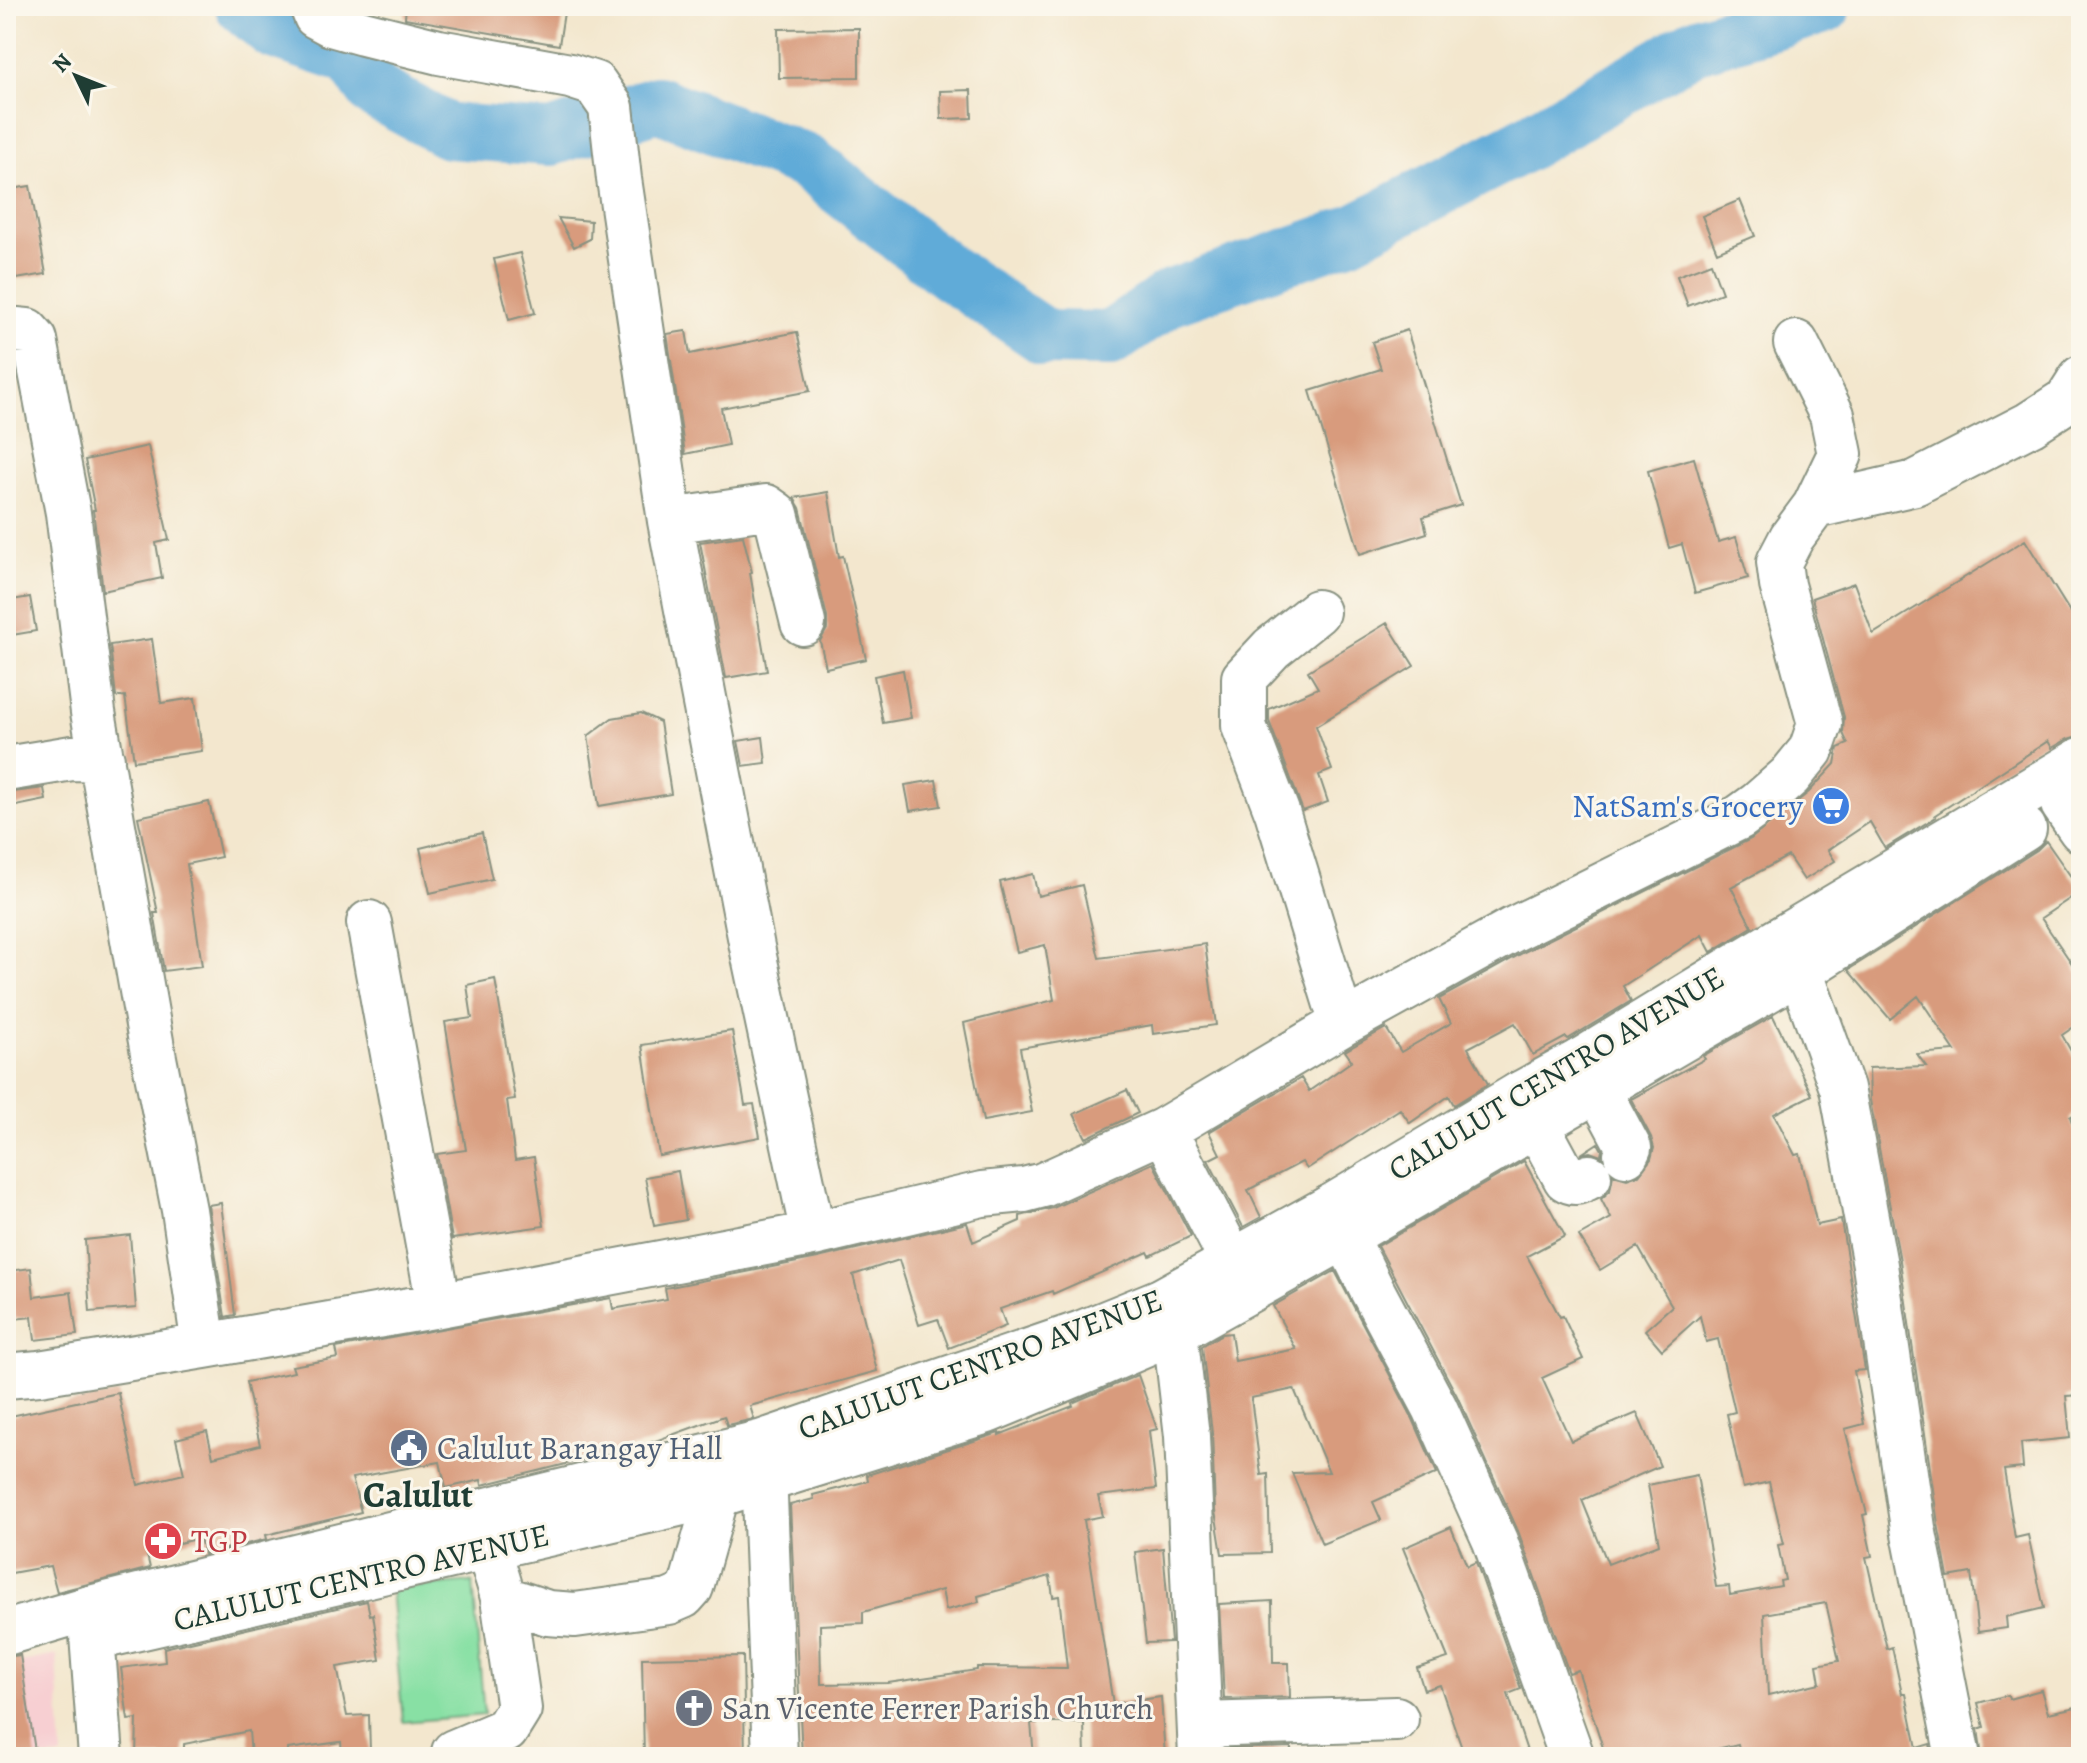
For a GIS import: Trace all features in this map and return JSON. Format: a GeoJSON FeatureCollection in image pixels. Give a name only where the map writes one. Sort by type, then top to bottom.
{"type":"FeatureCollection","features":[{"type":"Feature","properties":{"kind":"street"},"geometry":{"type":"LineString","coordinates":[[312,6],[316,16],[331,24],[363,33],[439,52],[570,76],[595,84],[613,122],[670,521],[752,947],[813,1234]]}},
{"type":"Feature","properties":{"kind":"street"},"geometry":{"type":"LineString","coordinates":[[6,329],[27,331],[35,340],[68,513],[91,696],[153,1053],[184,1210],[204,1346]]}},
{"type":"Feature","properties":{"kind":"street"},"geometry":{"type":"LineString","coordinates":[[6,1376],[204,1346],[439,1305],[813,1234],[982,1194],[1043,1185],[1164,1130],[1342,1024],[1512,930],[1740,817],[1790,776],[1811,750],[1820,724],[1782,585],[1779,562],[1792,537],[1815,506],[1840,454],[1832,415],[1796,343]]}},
{"type":"Feature","properties":{"kind":"street"},"geometry":{"type":"LineString","coordinates":[[1815,506],[1915,483],[2030,424],[2067,400],[2081,378]]}},
{"type":"Feature","properties":{"kind":"street"},"geometry":{"type":"LineString","coordinates":[[670,521],[766,507],[776,514],[803,623]]}},
{"type":"Feature","properties":{"kind":"street"},"geometry":{"type":"LineString","coordinates":[[1317,612],[1272,648],[1244,678],[1244,726],[1277,812],[1342,1024]]}},
{"type":"Feature","properties":{"kind":"street"},"geometry":{"type":"LineString","coordinates":[[6,769],[72,758],[102,759]]}},
{"type":"Feature","properties":{"kind":"street","name":"CALULUT CENTRO AVENUE"},"geometry":{"type":"LineString","coordinates":[[6,1635],[92,1622],[763,1461],[987,1411],[1339,1221],[1591,1075],[1791,954],[2081,760]]}},
{"type":"Feature","properties":{"kind":"street","name":"CALULUT CENTRO AVENUE"},"geometry":{"type":"LineString","coordinates":[[1791,954],[2075,809]]}},
{"type":"Feature","properties":{"kind":"street"},"geometry":{"type":"LineString","coordinates":[[369,923],[439,1305]]}},
{"type":"Feature","properties":{"kind":"street"},"geometry":{"type":"LineString","coordinates":[[1791,954],[1842,1088],[1875,1265],[1913,1528],[1958,1757]]}},
{"type":"Feature","properties":{"kind":"street"},"geometry":{"type":"LineString","coordinates":[[1591,1075],[1629,1148],[1626,1154]]}},
{"type":"Feature","properties":{"kind":"street"},"geometry":{"type":"LineString","coordinates":[[1529,1109],[1566,1179],[1579,1182],[1589,1177]]}},
{"type":"Feature","properties":{"kind":"street"},"geometry":{"type":"LineString","coordinates":[[1164,1130],[1239,1276]]}},
{"type":"Feature","properties":{"kind":"street"},"geometry":{"type":"LineString","coordinates":[[1339,1221],[1435,1408],[1495,1541],[1572,1757]]}},
{"type":"Feature","properties":{"kind":"street"},"geometry":{"type":"LineString","coordinates":[[1168,1316],[1187,1436],[1201,1741],[1396,1719]]}},
{"type":"Feature","properties":{"kind":"street"},"geometry":{"type":"LineString","coordinates":[[763,1461],[775,1757]]}},
{"type":"Feature","properties":{"kind":"street","name":"CALULUT CENTRO AVENUE"},"geometry":{"type":"LineString","coordinates":[[481,1530],[717,1495],[763,1461]]}},
{"type":"Feature","properties":{"kind":"street"},"geometry":{"type":"LineString","coordinates":[[503,1598],[548,1613],[575,1615],[669,1602],[683,1596],[691,1587],[717,1495]]}},
{"type":"Feature","properties":{"kind":"street"},"geometry":{"type":"LineString","coordinates":[[454,1752],[506,1730],[519,1709],[503,1598],[495,1565],[481,1530]]}},
{"type":"Feature","properties":{"kind":"street"},"geometry":{"type":"LineString","coordinates":[[92,1622],[101,1757]]}},
{"type":"Feature","properties":{"kind":"shaded area"},"geometry":{"type":"Polygon","coordinates":[[[57,1655],[62,1757],[6,1757],[6,1665],[57,1655]]]}},
{"type":"Feature","properties":{"kind":"green space"},"geometry":{"type":"Polygon","coordinates":[[[473,1582],[484,1715],[403,1722],[391,1589],[473,1582]]]}},
{"type":"Feature","properties":{"kind":"building"},"geometry":{"type":"Polygon","coordinates":[[[406,6],[565,6],[559,45],[405,18],[406,6]]]}},
{"type":"Feature","properties":{"kind":"building"},"geometry":{"type":"Polygon","coordinates":[[[859,28],[859,77],[779,78],[778,29],[859,28]]]}},
{"type":"Feature","properties":{"kind":"building"},"geometry":{"type":"Polygon","coordinates":[[[971,90],[972,118],[941,119],[940,91],[971,90]]]}},
{"type":"Feature","properties":{"kind":"building"},"geometry":{"type":"Polygon","coordinates":[[[30,186],[46,274],[16,279],[6,223],[6,190],[30,186]]]}},
{"type":"Feature","properties":{"kind":"building"},"geometry":{"type":"Polygon","coordinates":[[[1740,200],[1755,236],[1717,252],[1702,216],[1740,200]]]}},
{"type":"Feature","properties":{"kind":"building"},"geometry":{"type":"Polygon","coordinates":[[[558,218],[591,221],[590,239],[574,247],[558,218]]]}},
{"type":"Feature","properties":{"kind":"building"},"geometry":{"type":"Polygon","coordinates":[[[520,253],[535,313],[509,320],[494,259],[520,253]]]}},
{"type":"Feature","properties":{"kind":"building"},"geometry":{"type":"Polygon","coordinates":[[[1711,263],[1722,293],[1688,306],[1677,276],[1711,263]]]}},
{"type":"Feature","properties":{"kind":"building"},"geometry":{"type":"Polygon","coordinates":[[[1407,330],[1461,505],[1423,517],[1427,533],[1360,554],[1310,391],[1381,369],[1372,342],[1407,330]]]}},
{"type":"Feature","properties":{"kind":"building"},"geometry":{"type":"Polygon","coordinates":[[[686,331],[690,354],[797,332],[810,391],[721,408],[728,445],[685,454],[667,334],[686,331]]]}},
{"type":"Feature","properties":{"kind":"building"},"geometry":{"type":"Polygon","coordinates":[[[148,446],[169,540],[156,543],[162,578],[103,591],[95,510],[85,460],[148,446]]]}},
{"type":"Feature","properties":{"kind":"building"},"geometry":{"type":"Polygon","coordinates":[[[1694,458],[1718,542],[1736,537],[1748,578],[1695,593],[1682,544],[1669,548],[1648,471],[1694,458]]]}},
{"type":"Feature","properties":{"kind":"building"},"geometry":{"type":"Polygon","coordinates":[[[828,492],[839,557],[843,556],[866,659],[826,668],[820,641],[827,629],[827,617],[800,508],[794,498],[828,492]]]}},
{"type":"Feature","properties":{"kind":"building"},"geometry":{"type":"Polygon","coordinates":[[[743,536],[752,572],[767,671],[726,678],[700,542],[743,536]]]}},
{"type":"Feature","properties":{"kind":"building"},"geometry":{"type":"Polygon","coordinates":[[[2025,540],[2070,612],[2081,605],[2081,735],[2052,748],[2048,741],[1885,848],[1870,822],[1828,850],[1835,861],[1804,880],[1788,856],[1731,887],[1752,927],[1711,952],[1702,935],[1623,986],[1631,1001],[1568,1039],[1566,1037],[1533,1055],[1515,1023],[1468,1048],[1488,1084],[1454,1105],[1449,1096],[1410,1123],[1400,1109],[1307,1169],[1302,1162],[1248,1190],[1261,1217],[1243,1227],[1208,1160],[1220,1154],[1209,1132],[1301,1078],[1309,1091],[1352,1061],[1345,1051],[1386,1028],[1401,1052],[1451,1023],[1439,999],[1524,952],[1751,839],[1809,792],[1835,764],[1838,748],[1848,744],[1843,733],[1844,717],[1812,598],[1854,583],[1873,634],[2025,540]]]}},
{"type":"Feature","properties":{"kind":"building"},"geometry":{"type":"Polygon","coordinates":[[[30,597],[36,631],[6,636],[6,601],[30,597]]]}},
{"type":"Feature","properties":{"kind":"building"},"geometry":{"type":"Polygon","coordinates":[[[1387,623],[1414,666],[1316,726],[1332,770],[1319,775],[1328,802],[1303,811],[1269,721],[1269,709],[1318,688],[1308,671],[1387,623]]]}},
{"type":"Feature","properties":{"kind":"building"},"geometry":{"type":"Polygon","coordinates":[[[152,639],[161,703],[195,698],[202,751],[134,761],[125,696],[116,697],[110,645],[152,639]]]}},
{"type":"Feature","properties":{"kind":"building"},"geometry":{"type":"Polygon","coordinates":[[[903,670],[911,718],[883,723],[874,676],[903,670]]]}},
{"type":"Feature","properties":{"kind":"building"},"geometry":{"type":"Polygon","coordinates":[[[641,713],[660,722],[671,794],[599,806],[588,736],[612,718],[641,713]]]}},
{"type":"Feature","properties":{"kind":"building"},"geometry":{"type":"Polygon","coordinates":[[[763,737],[766,763],[743,766],[738,741],[763,737]]]}},
{"type":"Feature","properties":{"kind":"building"},"geometry":{"type":"Polygon","coordinates":[[[936,780],[941,806],[910,811],[905,785],[936,780]]]}},
{"type":"Feature","properties":{"kind":"building"},"geometry":{"type":"Polygon","coordinates":[[[44,788],[46,800],[6,808],[6,793],[44,788]]]}},
{"type":"Feature","properties":{"kind":"building"},"geometry":{"type":"Polygon","coordinates":[[[209,802],[221,857],[187,864],[202,966],[164,971],[154,913],[158,913],[138,817],[209,802]]]}},
{"type":"Feature","properties":{"kind":"building"},"geometry":{"type":"Polygon","coordinates":[[[482,833],[492,879],[430,893],[420,848],[482,833]]]}},
{"type":"Feature","properties":{"kind":"building"},"geometry":{"type":"Polygon","coordinates":[[[2046,841],[2081,891],[2041,918],[2081,977],[2081,1022],[2062,1035],[2081,1069],[2081,1110],[2070,1117],[2081,1147],[2081,1395],[2066,1396],[2070,1438],[2021,1443],[2023,1468],[2004,1470],[2015,1538],[2028,1535],[2044,1608],[2006,1617],[2007,1628],[1978,1632],[1971,1573],[1948,1577],[1900,1261],[1870,1100],[1869,1068],[1926,1066],[1917,1054],[1955,1051],[1918,996],[1890,1019],[1848,970],[2037,850],[2046,841]]]}},
{"type":"Feature","properties":{"kind":"building"},"geometry":{"type":"Polygon","coordinates":[[[1033,874],[1038,896],[1082,885],[1099,958],[1205,944],[1216,1025],[1153,1034],[1152,1025],[1020,1048],[1032,1112],[983,1121],[964,1023],[1054,1000],[1045,945],[1017,952],[1000,882],[1033,874]]]}},
{"type":"Feature","properties":{"kind":"building"},"geometry":{"type":"Polygon","coordinates":[[[495,979],[515,1099],[507,1100],[515,1160],[534,1157],[544,1226],[452,1239],[437,1154],[466,1150],[445,1022],[472,1018],[467,985],[495,979]]]}},
{"type":"Feature","properties":{"kind":"building"},"geometry":{"type":"Polygon","coordinates":[[[1773,1016],[1812,1095],[1774,1114],[1795,1155],[1800,1154],[1817,1225],[1841,1220],[1865,1370],[1854,1371],[1864,1424],[1845,1429],[1867,1514],[1863,1515],[1872,1556],[1866,1557],[1887,1649],[1892,1647],[1917,1748],[1930,1744],[1933,1757],[1883,1757],[1881,1750],[1843,1757],[1741,1757],[1738,1744],[1683,1757],[1606,1757],[1578,1670],[1569,1673],[1518,1531],[1457,1396],[1378,1246],[1524,1161],[1565,1236],[1527,1256],[1560,1317],[1563,1316],[1583,1359],[1542,1378],[1571,1441],[1637,1413],[1660,1466],[1582,1500],[1608,1564],[1659,1544],[1648,1485],[1697,1475],[1716,1587],[1729,1586],[1730,1595],[1781,1586],[1780,1581],[1785,1580],[1778,1545],[1784,1544],[1769,1482],[1743,1488],[1727,1414],[1735,1412],[1718,1339],[1706,1342],[1700,1316],[1662,1350],[1645,1330],[1672,1306],[1638,1247],[1600,1270],[1579,1236],[1611,1218],[1601,1199],[1610,1191],[1613,1175],[1627,1179],[1639,1175],[1651,1159],[1654,1148],[1651,1137],[1631,1099],[1705,1059],[1703,1056],[1773,1016]],[[1826,1603],[1764,1614],[1768,1695],[1820,1683],[1817,1665],[1839,1661],[1826,1603]]]}},
{"type":"Feature","properties":{"kind":"building"},"geometry":{"type":"Polygon","coordinates":[[[732,1031],[745,1105],[754,1104],[760,1137],[659,1156],[642,1045],[732,1031]]]}},
{"type":"Feature","properties":{"kind":"building"},"geometry":{"type":"Polygon","coordinates":[[[1127,1090],[1138,1113],[1086,1138],[1074,1114],[1127,1090]]]}},
{"type":"Feature","properties":{"kind":"building"},"geometry":{"type":"Polygon","coordinates":[[[1598,1143],[1601,1156],[1590,1152],[1581,1154],[1598,1143]]]}},
{"type":"Feature","properties":{"kind":"building"},"geometry":{"type":"Polygon","coordinates":[[[1153,1163],[1191,1236],[1150,1256],[1148,1252],[1053,1294],[1052,1291],[1000,1309],[1006,1326],[949,1348],[938,1319],[919,1325],[899,1260],[853,1275],[877,1371],[750,1406],[754,1419],[727,1425],[724,1416],[650,1443],[482,1485],[481,1480],[446,1488],[440,1462],[352,1478],[361,1512],[204,1554],[200,1538],[146,1551],[150,1568],[57,1592],[50,1566],[6,1574],[6,1417],[118,1393],[138,1485],[184,1474],[176,1439],[207,1431],[213,1457],[260,1445],[246,1382],[294,1372],[292,1366],[338,1358],[336,1348],[611,1298],[613,1309],[667,1299],[665,1288],[818,1258],[967,1223],[973,1242],[1020,1221],[1020,1216],[1053,1208],[1153,1163]]]}},
{"type":"Feature","properties":{"kind":"building"},"geometry":{"type":"Polygon","coordinates":[[[678,1171],[686,1220],[654,1226],[645,1177],[678,1171]]]}},
{"type":"Feature","properties":{"kind":"building"},"geometry":{"type":"Polygon","coordinates":[[[221,1203],[235,1315],[225,1317],[208,1205],[221,1203]]]}},
{"type":"Feature","properties":{"kind":"building"},"geometry":{"type":"Polygon","coordinates":[[[130,1235],[136,1308],[90,1312],[85,1240],[130,1235]]]}},
{"type":"Feature","properties":{"kind":"building"},"geometry":{"type":"Polygon","coordinates":[[[31,1268],[34,1297],[71,1292],[77,1335],[35,1340],[32,1317],[14,1319],[8,1271],[31,1268]]]}},
{"type":"Feature","properties":{"kind":"building"},"geometry":{"type":"Polygon","coordinates":[[[1335,1271],[1413,1419],[1437,1473],[1373,1502],[1381,1520],[1322,1544],[1292,1473],[1329,1472],[1294,1389],[1251,1398],[1261,1475],[1268,1474],[1270,1553],[1222,1554],[1215,1511],[1212,1433],[1202,1346],[1222,1334],[1231,1333],[1235,1361],[1296,1349],[1273,1306],[1335,1271]]]}},
{"type":"Feature","properties":{"kind":"building"},"geometry":{"type":"Polygon","coordinates":[[[1138,1375],[1157,1429],[1149,1431],[1156,1489],[1098,1496],[1103,1516],[1084,1520],[1113,1704],[1161,1697],[1165,1757],[1085,1757],[1084,1723],[1031,1723],[1034,1757],[802,1757],[790,1505],[814,1499],[813,1495],[868,1481],[867,1475],[999,1435],[1073,1406],[1072,1403],[1138,1375]],[[1050,1576],[978,1596],[979,1602],[946,1610],[942,1590],[863,1612],[863,1623],[820,1625],[821,1684],[888,1683],[977,1670],[977,1667],[1067,1668],[1059,1596],[1053,1597],[1050,1576]]]}},
{"type":"Feature","properties":{"kind":"building"},"geometry":{"type":"Polygon","coordinates":[[[1451,1527],[1467,1566],[1476,1562],[1521,1689],[1508,1694],[1529,1757],[1465,1757],[1440,1685],[1424,1690],[1417,1668],[1448,1658],[1403,1548],[1451,1527]]]}},
{"type":"Feature","properties":{"kind":"building"},"geometry":{"type":"Polygon","coordinates":[[[1163,1548],[1171,1642],[1146,1643],[1135,1552],[1163,1548]]]}},
{"type":"Feature","properties":{"kind":"building"},"geometry":{"type":"Polygon","coordinates":[[[367,1601],[370,1615],[373,1614],[380,1660],[337,1667],[347,1716],[369,1715],[370,1751],[342,1752],[341,1742],[288,1749],[288,1753],[251,1756],[249,1731],[184,1744],[184,1757],[136,1757],[137,1719],[128,1720],[121,1668],[165,1662],[164,1648],[367,1601]]]}},
{"type":"Feature","properties":{"kind":"building"},"geometry":{"type":"Polygon","coordinates":[[[1272,1601],[1273,1663],[1289,1663],[1290,1697],[1224,1699],[1219,1604],[1272,1601]]]}},
{"type":"Feature","properties":{"kind":"building"},"geometry":{"type":"Polygon","coordinates":[[[20,1655],[36,1757],[6,1757],[6,1657],[20,1655]]]}},
{"type":"Feature","properties":{"kind":"building","name":"San Vicente Ferrer Parish Church"},"geometry":{"type":"Polygon","coordinates":[[[743,1656],[745,1757],[644,1757],[642,1658],[743,1656]]]}},
{"type":"Feature","properties":{"kind":"building"},"geometry":{"type":"Polygon","coordinates":[[[2041,1690],[2048,1713],[2081,1706],[2081,1757],[1982,1757],[1978,1729],[1984,1727],[1978,1703],[2041,1690]]]}},
{"type":"Feature","properties":{"kind":"building"},"geometry":{"type":"Polygon","coordinates":[[[1291,1747],[1291,1757],[1226,1757],[1226,1749],[1291,1747]]]}},
{"type":"Feature","properties":{"kind":"waterway"},"geometry":{"type":"LineString","coordinates":[[243,6],[273,31],[350,57],[376,92],[448,131],[551,138],[657,104],[807,162],[948,272],[1046,338],[1110,339],[1171,297],[1348,235],[1519,147],[1694,46],[1824,6]]}},
{"type":"Feature","properties":{"kind":"place","name":"NatSam's Grocery"},"geometry":{"type":"Point","coordinates":[1831,806]}},
{"type":"Feature","properties":{"kind":"place","name":"Calulut Barangay Hall"},"geometry":{"type":"Point","coordinates":[409,1448]}},
{"type":"Feature","properties":{"kind":"place","name":"TGP"},"geometry":{"type":"Point","coordinates":[163,1541]}},
{"type":"Feature","properties":{"kind":"place","name":"San Vicente Ferrer Parish Church"},"geometry":{"type":"Point","coordinates":[694,1708]}},
{"type":"Feature","properties":{"kind":"district","name":"Calulut"},"geometry":{"type":"Point","coordinates":[418,1494]}}]}
